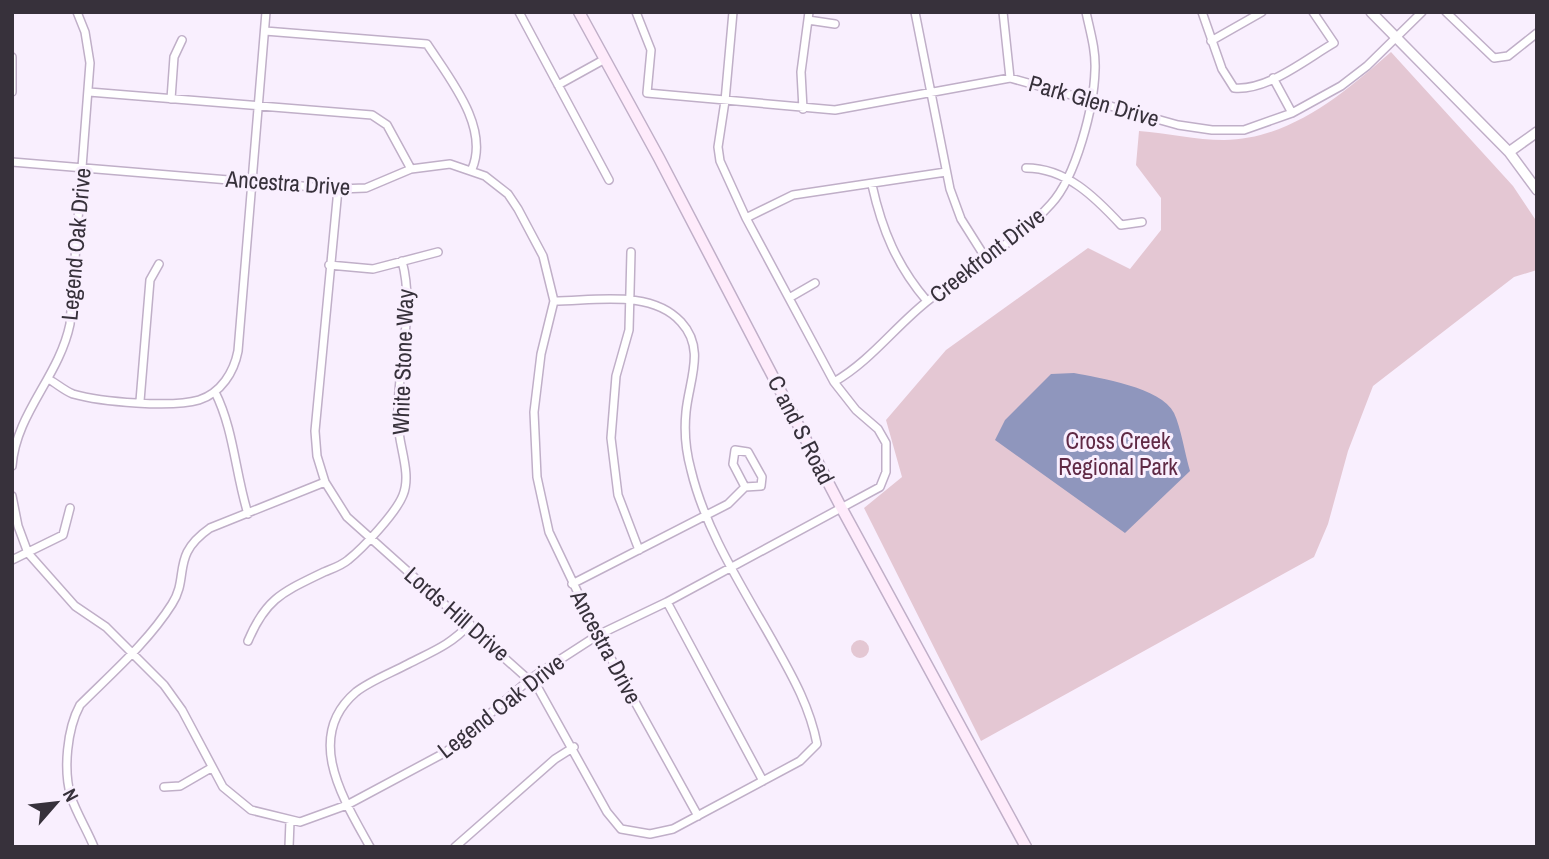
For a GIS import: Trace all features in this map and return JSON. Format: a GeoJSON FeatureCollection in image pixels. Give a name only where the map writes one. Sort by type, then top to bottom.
{"type":"FeatureCollection","features":[{"type":"Feature","properties":{"kind":"main road","name":"C and S Road"},"geometry":{"type":"LineString","coordinates":[[579,12],[842,509],[1026,847]]}},
{"type":"Feature","properties":{"kind":"street","name":"Legend Oak Drive"},"geometry":{"type":"LineString","coordinates":[[12,466],[23,424],[50,380],[62,354],[70,324],[89,92],[89,47],[77,12]]}},
{"type":"Feature","properties":{"kind":"street"},"geometry":{"type":"LineString","coordinates":[[50,380],[79,395],[181,403],[200,400],[215,392],[236,363],[266,12]]}},
{"type":"Feature","properties":{"kind":"street"},"geometry":{"type":"LineString","coordinates":[[519,12],[609,180]]}},
{"type":"Feature","properties":{"kind":"street","name":"Park Glen Drive"},"geometry":{"type":"LineString","coordinates":[[636,12],[651,50],[647,93],[835,110],[1010,78],[1178,125],[1212,130],[1244,130],[1292,113],[1341,86],[1422,12]]}},
{"type":"Feature","properties":{"kind":"street"},"geometry":{"type":"LineString","coordinates":[[733,12],[718,147],[720,161],[746,218],[834,382]]}},
{"type":"Feature","properties":{"kind":"street"},"geometry":{"type":"LineString","coordinates":[[915,12],[946,172],[961,219],[985,257]]}},
{"type":"Feature","properties":{"kind":"street"},"geometry":{"type":"LineString","coordinates":[[1003,12],[1010,78]]}},
{"type":"Feature","properties":{"kind":"street","name":"Creekfront Drive"},"geometry":{"type":"LineString","coordinates":[[834,382],[874,353],[927,301],[1019,234],[1045,210],[1067,179],[1086,124],[1095,56],[1086,12]]}},
{"type":"Feature","properties":{"kind":"street"},"geometry":{"type":"LineString","coordinates":[[1202,12],[1222,69],[1234,88],[1247,89],[1273,78],[1334,43],[1312,12]]}},
{"type":"Feature","properties":{"kind":"street"},"geometry":{"type":"LineString","coordinates":[[1211,41],[1262,12]]}},
{"type":"Feature","properties":{"kind":"street"},"geometry":{"type":"LineString","coordinates":[[1371,12],[1509,152],[1537,190]]}},
{"type":"Feature","properties":{"kind":"street"},"geometry":{"type":"LineString","coordinates":[[1446,12],[1494,58],[1508,56],[1537,33]]}},
{"type":"Feature","properties":{"kind":"street"},"geometry":{"type":"LineString","coordinates":[[803,108],[801,72],[808,16],[835,24]]}},
{"type":"Feature","properties":{"kind":"street"},"geometry":{"type":"LineString","coordinates":[[265,31],[427,44],[442,64],[476,130],[478,156],[472,169]]}},
{"type":"Feature","properties":{"kind":"street"},"geometry":{"type":"LineString","coordinates":[[171,99],[174,57],[182,40]]}},
{"type":"Feature","properties":{"kind":"street"},"geometry":{"type":"LineString","coordinates":[[12,57],[12,92]]}},
{"type":"Feature","properties":{"kind":"street"},"geometry":{"type":"LineString","coordinates":[[558,85],[605,59]]}},
{"type":"Feature","properties":{"kind":"street"},"geometry":{"type":"LineString","coordinates":[[1273,78],[1292,113]]}},
{"type":"Feature","properties":{"kind":"street"},"geometry":{"type":"LineString","coordinates":[[89,92],[372,115],[387,125],[411,169]]}},
{"type":"Feature","properties":{"kind":"street"},"geometry":{"type":"LineString","coordinates":[[1509,152],[1537,132]]}},
{"type":"Feature","properties":{"kind":"street","name":"Ancestra Drive"},"geometry":{"type":"LineString","coordinates":[[12,162],[338,189],[366,188],[411,169],[450,164],[472,169],[498,186],[518,209],[543,256],[554,301],[534,391],[534,442],[550,532],[598,635],[698,816]]}},
{"type":"Feature","properties":{"kind":"street"},"geometry":{"type":"LineString","coordinates":[[1026,168],[1044,168],[1067,179],[1093,195],[1121,225],[1142,222]]}},
{"type":"Feature","properties":{"kind":"street"},"geometry":{"type":"LineString","coordinates":[[746,218],[793,195],[946,172]]}},
{"type":"Feature","properties":{"kind":"street"},"geometry":{"type":"LineString","coordinates":[[872,185],[880,220],[894,255],[927,301]]}},
{"type":"Feature","properties":{"kind":"street"},"geometry":{"type":"LineString","coordinates":[[94,847],[71,796],[68,779],[73,719],[80,705],[155,629],[175,600],[181,563],[189,547],[210,528],[325,482],[317,456],[315,431],[338,189]]}},
{"type":"Feature","properties":{"kind":"street"},"geometry":{"type":"LineString","coordinates":[[330,265],[373,269],[438,252]]}},
{"type":"Feature","properties":{"kind":"street"},"geometry":{"type":"LineString","coordinates":[[631,252],[628,267],[631,300],[629,330],[616,376],[611,438],[618,495],[639,550]]}},
{"type":"Feature","properties":{"kind":"street","name":"White Stone Way"},"geometry":{"type":"LineString","coordinates":[[248,641],[258,616],[268,603],[280,594],[347,561],[395,509],[403,495],[406,480],[398,419],[407,285],[402,261]]}},
{"type":"Feature","properties":{"kind":"street"},"geometry":{"type":"LineString","coordinates":[[141,401],[150,280],[159,264]]}},
{"type":"Feature","properties":{"kind":"street"},"geometry":{"type":"LineString","coordinates":[[789,298],[815,284]]}},
{"type":"Feature","properties":{"kind":"street"},"geometry":{"type":"LineString","coordinates":[[554,301],[631,300],[652,303],[669,310],[689,332],[695,361],[686,411],[687,456],[706,514],[731,566]]}},
{"type":"Feature","properties":{"kind":"street","name":"Legend Oak Drive"},"geometry":{"type":"LineString","coordinates":[[12,496],[18,526],[28,553],[75,606],[106,627],[173,696],[223,787],[251,810],[290,821],[314,819],[446,752],[530,679],[598,635],[667,602],[880,487],[887,472],[887,443],[878,429],[856,410],[834,382]]}},
{"type":"Feature","properties":{"kind":"street"},"geometry":{"type":"LineString","coordinates":[[215,392],[228,419],[237,479],[248,513]]}},
{"type":"Feature","properties":{"kind":"street"},"geometry":{"type":"LineString","coordinates":[[572,584],[728,504],[745,487],[761,486],[762,477],[747,452],[735,450],[733,464],[745,487]]}},
{"type":"Feature","properties":{"kind":"street","name":"Lords Hill Drive"},"geometry":{"type":"LineString","coordinates":[[325,482],[347,517],[530,679],[574,747],[607,812],[621,829],[650,834],[673,830],[800,761],[817,744],[806,702],[731,566]]}},
{"type":"Feature","properties":{"kind":"street"},"geometry":{"type":"LineString","coordinates":[[12,560],[63,535],[70,508]]}},
{"type":"Feature","properties":{"kind":"street"},"geometry":{"type":"LineString","coordinates":[[667,602],[763,780]]}},
{"type":"Feature","properties":{"kind":"street"},"geometry":{"type":"LineString","coordinates":[[370,847],[333,776],[330,749],[332,731],[346,702],[358,691],[453,642],[470,624]]}},
{"type":"Feature","properties":{"kind":"street"},"geometry":{"type":"LineString","coordinates":[[455,847],[555,759],[574,747]]}},
{"type":"Feature","properties":{"kind":"street"},"geometry":{"type":"LineString","coordinates":[[164,787],[180,786],[211,768]]}},
{"type":"Feature","properties":{"kind":"street"},"geometry":{"type":"LineString","coordinates":[[289,847],[290,821]]}},
{"type":"Feature","properties":{"kind":"green space","name":"Cross Creek Regional Park"},"geometry":{"type":"Polygon","coordinates":[[[1391,52],[1513,186],[1537,222],[1537,270],[1514,277],[1373,386],[1348,451],[1328,524],[1314,557],[981,741],[864,508],[902,477],[886,420],[946,350],[1088,248],[1130,269],[1161,230],[1161,198],[1136,165],[1139,131],[1224,140],[1272,132],[1294,123],[1335,98],[1391,52]]]}},
{"type":"Feature","properties":{"kind":"green space"},"geometry":{"type":"Polygon","coordinates":[[[860,640],[866,643],[869,649],[866,655],[860,658],[854,655],[851,649],[854,643],[860,640]]]}},
{"type":"Feature","properties":{"kind":"water"},"geometry":{"type":"Polygon","coordinates":[[[1074,373],[1128,385],[1156,396],[1174,413],[1179,426],[1190,471],[1125,533],[995,440],[1005,420],[1051,374],[1074,373]]]}}]}
